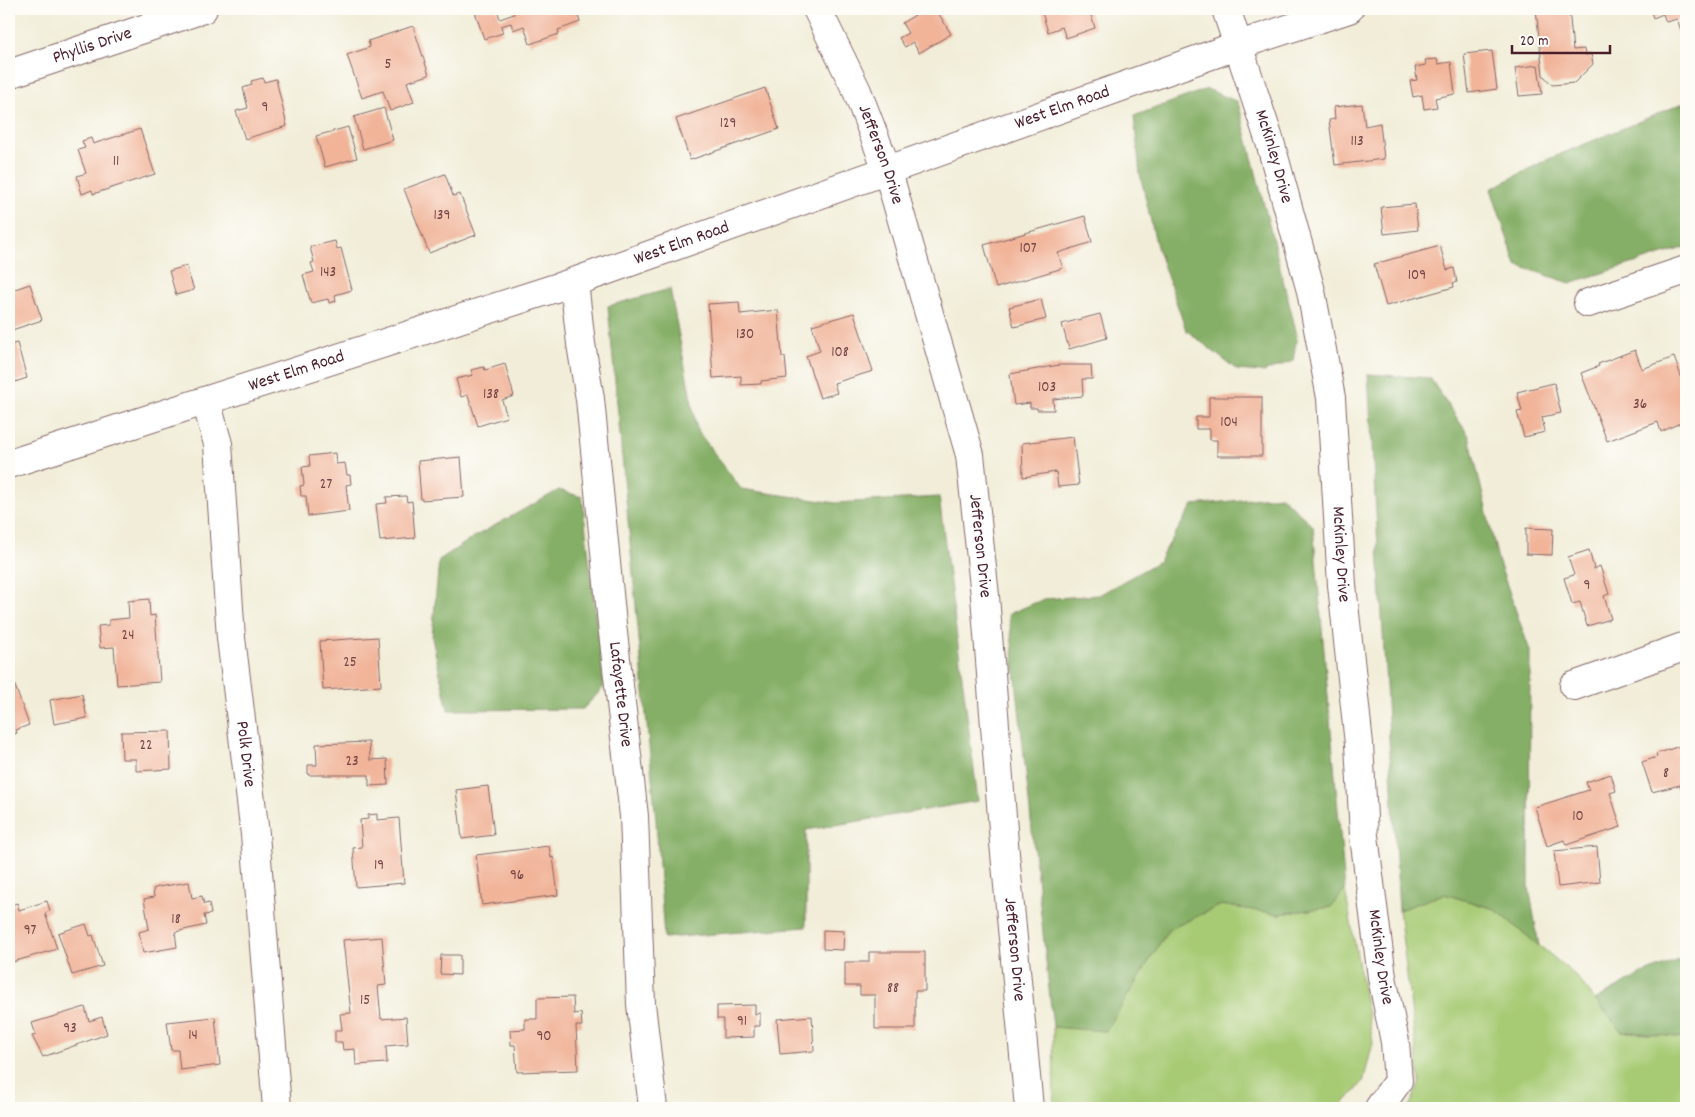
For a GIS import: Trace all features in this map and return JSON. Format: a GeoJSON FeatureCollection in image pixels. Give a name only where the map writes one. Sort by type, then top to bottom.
{"type":"FeatureCollection","features":[{"type":"Feature","properties":{"kind":"street","name":"Phyllis Drive"},"geometry":{"type":"LineString","coordinates":[[9,74],[203,9]]}},
{"type":"Feature","properties":{"kind":"street","name":"Jefferson Drive"},"geometry":{"type":"LineString","coordinates":[[817,9],[857,90],[888,172],[970,455],[985,596],[1029,1108]]}},
{"type":"Feature","properties":{"kind":"street","name":"McKinley Drive"},"geometry":{"type":"LineString","coordinates":[[1226,9],[1270,142],[1311,291],[1331,398],[1342,585],[1359,744],[1364,836],[1382,977],[1395,1042],[1398,1081],[1380,1107]]}},
{"type":"Feature","properties":{"kind":"street","name":"West Elm Road"},"geometry":{"type":"LineString","coordinates":[[9,464],[574,282],[888,172],[1239,45],[1349,9]]}},
{"type":"Feature","properties":{"kind":"street"},"geometry":{"type":"LineString","coordinates":[[1588,303],[1686,270]]}},
{"type":"Feature","properties":{"kind":"street","name":"Lafayette Drive"},"geometry":{"type":"LineString","coordinates":[[574,282],[590,400],[612,624],[634,816],[641,1004],[653,1108]]}},
{"type":"Feature","properties":{"kind":"street","name":"Polk Drive"},"geometry":{"type":"LineString","coordinates":[[206,401],[218,444],[231,638],[255,834],[276,1108]]}},
{"type":"Feature","properties":{"kind":"street"},"geometry":{"type":"LineString","coordinates":[[1574,686],[1686,646]]}},
{"type":"Feature","properties":{"kind":"green space"},"geometry":{"type":"Polygon","coordinates":[[[1207,89],[1238,102],[1297,335],[1293,361],[1263,372],[1237,370],[1186,330],[1157,247],[1140,174],[1134,116],[1207,89]]]}},
{"type":"Feature","properties":{"kind":"green space"},"geometry":{"type":"Polygon","coordinates":[[[1686,102],[1686,247],[1570,283],[1516,265],[1491,189],[1544,161],[1686,102]]]}},
{"type":"Feature","properties":{"kind":"green space"},"geometry":{"type":"Polygon","coordinates":[[[670,289],[697,430],[741,489],[836,503],[939,497],[978,801],[806,830],[806,927],[664,938],[656,821],[608,306],[670,289]]]}},
{"type":"Feature","properties":{"kind":"green space"},"geometry":{"type":"Polygon","coordinates":[[[1368,374],[1430,378],[1469,436],[1498,560],[1530,651],[1529,887],[1539,946],[1495,909],[1444,894],[1399,910],[1368,374]]]}},
{"type":"Feature","properties":{"kind":"green space"},"geometry":{"type":"Polygon","coordinates":[[[559,490],[582,497],[604,687],[583,709],[448,710],[432,638],[439,560],[474,537],[559,490]]]}},
{"type":"Feature","properties":{"kind":"green space"},"geometry":{"type":"Polygon","coordinates":[[[1281,496],[1313,526],[1345,890],[1331,907],[1278,914],[1221,905],[1168,930],[1106,1031],[1053,1027],[1009,614],[1044,599],[1099,595],[1158,562],[1193,505],[1281,496]]]}},
{"type":"Feature","properties":{"kind":"green space"},"geometry":{"type":"Polygon","coordinates":[[[1345,890],[1373,1043],[1363,1082],[1339,1108],[1054,1108],[1053,1027],[1106,1031],[1168,930],[1221,905],[1278,914],[1331,907],[1345,890]]]}},
{"type":"Feature","properties":{"kind":"green space"},"geometry":{"type":"Polygon","coordinates":[[[1444,894],[1495,909],[1575,975],[1621,1031],[1686,1038],[1686,1108],[1409,1108],[1420,1082],[1399,910],[1444,894]]]}},
{"type":"Feature","properties":{"kind":"green space"},"geometry":{"type":"Polygon","coordinates":[[[1686,957],[1686,1038],[1621,1031],[1595,1000],[1642,974],[1686,957]]]}},
{"type":"Feature","properties":{"kind":"building"},"geometry":{"type":"Polygon","coordinates":[[[474,9],[497,9],[500,19],[514,14],[513,9],[576,9],[580,22],[558,30],[559,34],[530,44],[524,26],[513,30],[511,23],[501,26],[503,33],[484,39],[474,9]]]}},
{"type":"Feature","properties":{"kind":"building"},"geometry":{"type":"Polygon","coordinates":[[[925,9],[936,9],[951,34],[919,53],[913,42],[905,47],[899,38],[908,33],[902,23],[925,9]]]}},
{"type":"Feature","properties":{"kind":"building"},"geometry":{"type":"Polygon","coordinates":[[[1041,9],[1089,9],[1095,28],[1066,38],[1062,27],[1048,32],[1041,9]]]}},
{"type":"Feature","properties":{"kind":"building"},"geometry":{"type":"Polygon","coordinates":[[[1536,9],[1569,9],[1573,50],[1584,49],[1585,55],[1591,54],[1593,64],[1574,83],[1552,85],[1543,75],[1536,9]]]}},
{"type":"Feature","properties":{"kind":"building"},"geometry":{"type":"Polygon","coordinates":[[[1650,9],[1686,9],[1686,35],[1683,36],[1677,19],[1666,22],[1663,14],[1653,18],[1650,9]]]}},
{"type":"Feature","properties":{"kind":"building"},"geometry":{"type":"Polygon","coordinates":[[[413,26],[429,75],[407,82],[414,102],[390,111],[383,91],[362,98],[347,55],[370,47],[368,41],[413,26]]]}},
{"type":"Feature","properties":{"kind":"building"},"geometry":{"type":"Polygon","coordinates":[[[1492,51],[1497,89],[1469,93],[1464,54],[1492,51]]]}},
{"type":"Feature","properties":{"kind":"building"},"geometry":{"type":"Polygon","coordinates":[[[1437,59],[1438,64],[1451,62],[1455,94],[1435,98],[1437,107],[1424,109],[1422,95],[1413,97],[1410,81],[1417,80],[1415,67],[1426,65],[1425,60],[1437,59]]]}},
{"type":"Feature","properties":{"kind":"building"},"geometry":{"type":"Polygon","coordinates":[[[1538,65],[1542,94],[1519,96],[1515,68],[1538,65]]]}},
{"type":"Feature","properties":{"kind":"building"},"geometry":{"type":"Polygon","coordinates":[[[263,78],[264,82],[276,79],[287,126],[245,139],[236,111],[248,108],[243,88],[252,85],[251,81],[263,78]]]}},
{"type":"Feature","properties":{"kind":"building"},"geometry":{"type":"Polygon","coordinates":[[[765,88],[779,129],[690,160],[676,119],[765,88]]]}},
{"type":"Feature","properties":{"kind":"building"},"geometry":{"type":"Polygon","coordinates":[[[1362,104],[1365,126],[1380,123],[1384,159],[1335,165],[1329,120],[1335,119],[1334,107],[1362,104]]]}},
{"type":"Feature","properties":{"kind":"building"},"geometry":{"type":"Polygon","coordinates":[[[384,108],[393,140],[363,149],[354,117],[384,108]]]}},
{"type":"Feature","properties":{"kind":"building"},"geometry":{"type":"Polygon","coordinates":[[[348,127],[357,158],[325,167],[316,136],[348,127]]]}},
{"type":"Feature","properties":{"kind":"building"},"geometry":{"type":"Polygon","coordinates":[[[140,129],[155,174],[93,194],[92,190],[82,194],[77,176],[86,173],[78,150],[85,148],[82,141],[91,138],[93,144],[140,129]]]}},
{"type":"Feature","properties":{"kind":"building"},"geometry":{"type":"Polygon","coordinates":[[[445,174],[453,196],[460,194],[476,235],[429,253],[404,189],[445,174]]]}},
{"type":"Feature","properties":{"kind":"building"},"geometry":{"type":"Polygon","coordinates":[[[1415,204],[1418,230],[1384,234],[1381,207],[1415,204]]]}},
{"type":"Feature","properties":{"kind":"building"},"geometry":{"type":"Polygon","coordinates":[[[1085,216],[1092,242],[1058,253],[1063,268],[996,288],[984,245],[1085,216]]]}},
{"type":"Feature","properties":{"kind":"building"},"geometry":{"type":"Polygon","coordinates":[[[335,241],[337,249],[341,248],[352,290],[335,295],[336,301],[329,303],[328,299],[311,303],[303,275],[314,272],[311,263],[314,262],[310,247],[335,241]]]}},
{"type":"Feature","properties":{"kind":"building"},"geometry":{"type":"Polygon","coordinates":[[[1440,246],[1447,270],[1454,268],[1457,282],[1453,283],[1454,287],[1386,306],[1374,264],[1440,246]]]}},
{"type":"Feature","properties":{"kind":"building"},"geometry":{"type":"Polygon","coordinates":[[[186,266],[194,290],[176,295],[169,271],[186,266]]]}},
{"type":"Feature","properties":{"kind":"building"},"geometry":{"type":"Polygon","coordinates":[[[30,284],[42,320],[9,331],[9,291],[30,284]]]}},
{"type":"Feature","properties":{"kind":"building"},"geometry":{"type":"Polygon","coordinates":[[[1041,299],[1046,319],[1014,327],[1009,307],[1041,299]]]}},
{"type":"Feature","properties":{"kind":"building"},"geometry":{"type":"Polygon","coordinates":[[[739,302],[740,314],[778,310],[782,357],[785,357],[787,378],[761,381],[761,384],[741,385],[741,376],[713,378],[708,304],[739,302]]]}},
{"type":"Feature","properties":{"kind":"building"},"geometry":{"type":"Polygon","coordinates":[[[854,313],[873,371],[834,383],[837,393],[820,398],[806,356],[820,351],[812,325],[854,313]]]}},
{"type":"Feature","properties":{"kind":"building"},"geometry":{"type":"Polygon","coordinates":[[[1100,314],[1107,338],[1069,349],[1062,324],[1100,314]]]}},
{"type":"Feature","properties":{"kind":"building"},"geometry":{"type":"Polygon","coordinates":[[[17,343],[27,378],[9,384],[9,345],[17,343]]]}},
{"type":"Feature","properties":{"kind":"building"},"geometry":{"type":"Polygon","coordinates":[[[1635,350],[1642,369],[1674,357],[1686,390],[1686,420],[1661,432],[1658,422],[1607,441],[1581,373],[1599,366],[1598,364],[1635,350]]]}},
{"type":"Feature","properties":{"kind":"building"},"geometry":{"type":"Polygon","coordinates":[[[505,364],[514,396],[502,400],[507,417],[478,426],[468,395],[461,397],[456,379],[473,375],[471,370],[484,367],[485,370],[505,364]]]}},
{"type":"Feature","properties":{"kind":"building"},"geometry":{"type":"Polygon","coordinates":[[[1059,365],[1091,365],[1092,379],[1082,379],[1083,396],[1053,399],[1054,410],[1030,408],[1030,403],[1014,405],[1010,374],[1059,365]]]}},
{"type":"Feature","properties":{"kind":"building"},"geometry":{"type":"Polygon","coordinates":[[[1554,383],[1561,413],[1542,417],[1545,432],[1524,437],[1517,412],[1522,411],[1517,392],[1554,383]]]}},
{"type":"Feature","properties":{"kind":"building"},"geometry":{"type":"Polygon","coordinates":[[[1209,397],[1262,397],[1262,456],[1217,456],[1217,440],[1210,440],[1210,429],[1196,429],[1196,417],[1209,417],[1209,397]]]}},
{"type":"Feature","properties":{"kind":"building"},"geometry":{"type":"Polygon","coordinates":[[[1073,437],[1079,485],[1058,487],[1056,472],[1023,477],[1022,443],[1073,437]]]}},
{"type":"Feature","properties":{"kind":"building"},"geometry":{"type":"Polygon","coordinates":[[[335,453],[336,464],[345,463],[347,475],[350,475],[351,484],[346,485],[349,511],[308,516],[306,496],[301,496],[300,486],[304,485],[302,467],[310,466],[309,456],[335,453]]]}},
{"type":"Feature","properties":{"kind":"building"},"geometry":{"type":"Polygon","coordinates":[[[461,457],[464,497],[421,500],[418,461],[461,457]]]}},
{"type":"Feature","properties":{"kind":"building"},"geometry":{"type":"Polygon","coordinates":[[[406,496],[407,502],[412,501],[415,538],[380,541],[376,504],[387,503],[386,497],[406,496]]]}},
{"type":"Feature","properties":{"kind":"building"},"geometry":{"type":"Polygon","coordinates":[[[1526,528],[1553,529],[1552,555],[1526,554],[1526,528]]]}},
{"type":"Feature","properties":{"kind":"building"},"geometry":{"type":"Polygon","coordinates":[[[1589,550],[1594,569],[1600,566],[1609,594],[1604,596],[1611,619],[1587,626],[1580,602],[1572,604],[1564,578],[1574,575],[1568,557],[1589,550]]]}},
{"type":"Feature","properties":{"kind":"building"},"geometry":{"type":"Polygon","coordinates":[[[149,599],[150,616],[155,615],[160,682],[117,685],[114,647],[100,648],[98,626],[109,625],[109,620],[129,618],[128,601],[149,599]]]}},
{"type":"Feature","properties":{"kind":"building"},"geometry":{"type":"Polygon","coordinates":[[[378,637],[381,686],[323,690],[320,641],[378,637]]]}},
{"type":"Feature","properties":{"kind":"building"},"geometry":{"type":"Polygon","coordinates":[[[14,683],[29,725],[16,730],[17,733],[9,736],[9,685],[14,683]]]}},
{"type":"Feature","properties":{"kind":"building"},"geometry":{"type":"Polygon","coordinates":[[[82,694],[87,718],[54,724],[50,700],[82,694]]]}},
{"type":"Feature","properties":{"kind":"building"},"geometry":{"type":"Polygon","coordinates":[[[170,731],[171,769],[136,771],[136,759],[122,759],[121,732],[170,731]]]}},
{"type":"Feature","properties":{"kind":"building"},"geometry":{"type":"Polygon","coordinates":[[[369,742],[370,760],[387,759],[388,785],[369,786],[369,775],[308,775],[308,765],[317,765],[316,744],[369,742]]]}},
{"type":"Feature","properties":{"kind":"building"},"geometry":{"type":"Polygon","coordinates":[[[1686,744],[1686,804],[1680,785],[1652,792],[1642,762],[1657,757],[1656,754],[1686,744]]]}},
{"type":"Feature","properties":{"kind":"building"},"geometry":{"type":"Polygon","coordinates":[[[1611,774],[1616,791],[1610,793],[1621,827],[1566,845],[1564,840],[1547,846],[1535,807],[1589,790],[1586,782],[1611,774]]]}},
{"type":"Feature","properties":{"kind":"building"},"geometry":{"type":"Polygon","coordinates":[[[488,786],[494,835],[462,839],[456,790],[488,786]]]}},
{"type":"Feature","properties":{"kind":"building"},"geometry":{"type":"Polygon","coordinates":[[[377,814],[377,820],[399,818],[404,883],[356,887],[353,848],[362,847],[360,820],[368,819],[368,815],[377,814]]]}},
{"type":"Feature","properties":{"kind":"building"},"geometry":{"type":"Polygon","coordinates":[[[549,846],[551,858],[553,857],[558,895],[482,905],[476,855],[549,846]]]}},
{"type":"Feature","properties":{"kind":"building"},"geometry":{"type":"Polygon","coordinates":[[[1597,847],[1600,882],[1558,887],[1554,851],[1597,847]]]}},
{"type":"Feature","properties":{"kind":"building"},"geometry":{"type":"Polygon","coordinates":[[[189,882],[192,898],[202,896],[204,904],[209,903],[211,914],[204,915],[206,925],[175,932],[177,947],[143,953],[139,932],[149,929],[144,899],[154,897],[153,889],[158,887],[189,882]]]}},
{"type":"Feature","properties":{"kind":"building"},"geometry":{"type":"Polygon","coordinates":[[[47,901],[50,911],[45,913],[57,949],[9,963],[9,906],[17,903],[19,910],[47,901]]]}},
{"type":"Feature","properties":{"kind":"building"},"geometry":{"type":"Polygon","coordinates":[[[86,924],[90,936],[93,935],[103,966],[72,975],[58,933],[86,924]]]}},
{"type":"Feature","properties":{"kind":"building"},"geometry":{"type":"Polygon","coordinates":[[[823,930],[844,931],[843,950],[823,949],[823,930]]]}},
{"type":"Feature","properties":{"kind":"building"},"geometry":{"type":"Polygon","coordinates":[[[382,937],[386,985],[378,986],[381,1019],[406,1017],[408,1044],[386,1046],[387,1063],[356,1065],[355,1049],[343,1050],[342,1042],[335,1042],[335,1030],[342,1030],[340,1014],[351,1013],[343,940],[382,937]]]}},
{"type":"Feature","properties":{"kind":"building"},"geometry":{"type":"Polygon","coordinates":[[[869,952],[925,952],[925,991],[915,991],[915,1029],[875,1029],[875,995],[860,995],[860,986],[845,986],[845,962],[869,962],[869,952]]]}},
{"type":"Feature","properties":{"kind":"building"},"geometry":{"type":"Polygon","coordinates":[[[441,955],[460,955],[460,975],[440,974],[441,955]]]}},
{"type":"Feature","properties":{"kind":"building"},"geometry":{"type":"Polygon","coordinates":[[[573,997],[574,1014],[581,1013],[582,1026],[576,1026],[578,1070],[517,1072],[515,1045],[511,1045],[510,1030],[525,1029],[525,1019],[537,1019],[537,998],[573,997]]]}},
{"type":"Feature","properties":{"kind":"building"},"geometry":{"type":"Polygon","coordinates":[[[755,1005],[755,1014],[760,1013],[760,1026],[754,1026],[754,1037],[723,1038],[723,1019],[717,1019],[717,1006],[755,1005]]]}},
{"type":"Feature","properties":{"kind":"building"},"geometry":{"type":"Polygon","coordinates":[[[85,1007],[89,1021],[102,1017],[107,1034],[43,1057],[32,1036],[36,1035],[32,1023],[85,1007]]]}},
{"type":"Feature","properties":{"kind":"building"},"geometry":{"type":"Polygon","coordinates":[[[812,1016],[814,1051],[780,1054],[777,1019],[812,1016]]]}},
{"type":"Feature","properties":{"kind":"building"},"geometry":{"type":"Polygon","coordinates":[[[215,1017],[220,1065],[180,1070],[178,1050],[171,1050],[167,1022],[215,1017]]]}}]}
